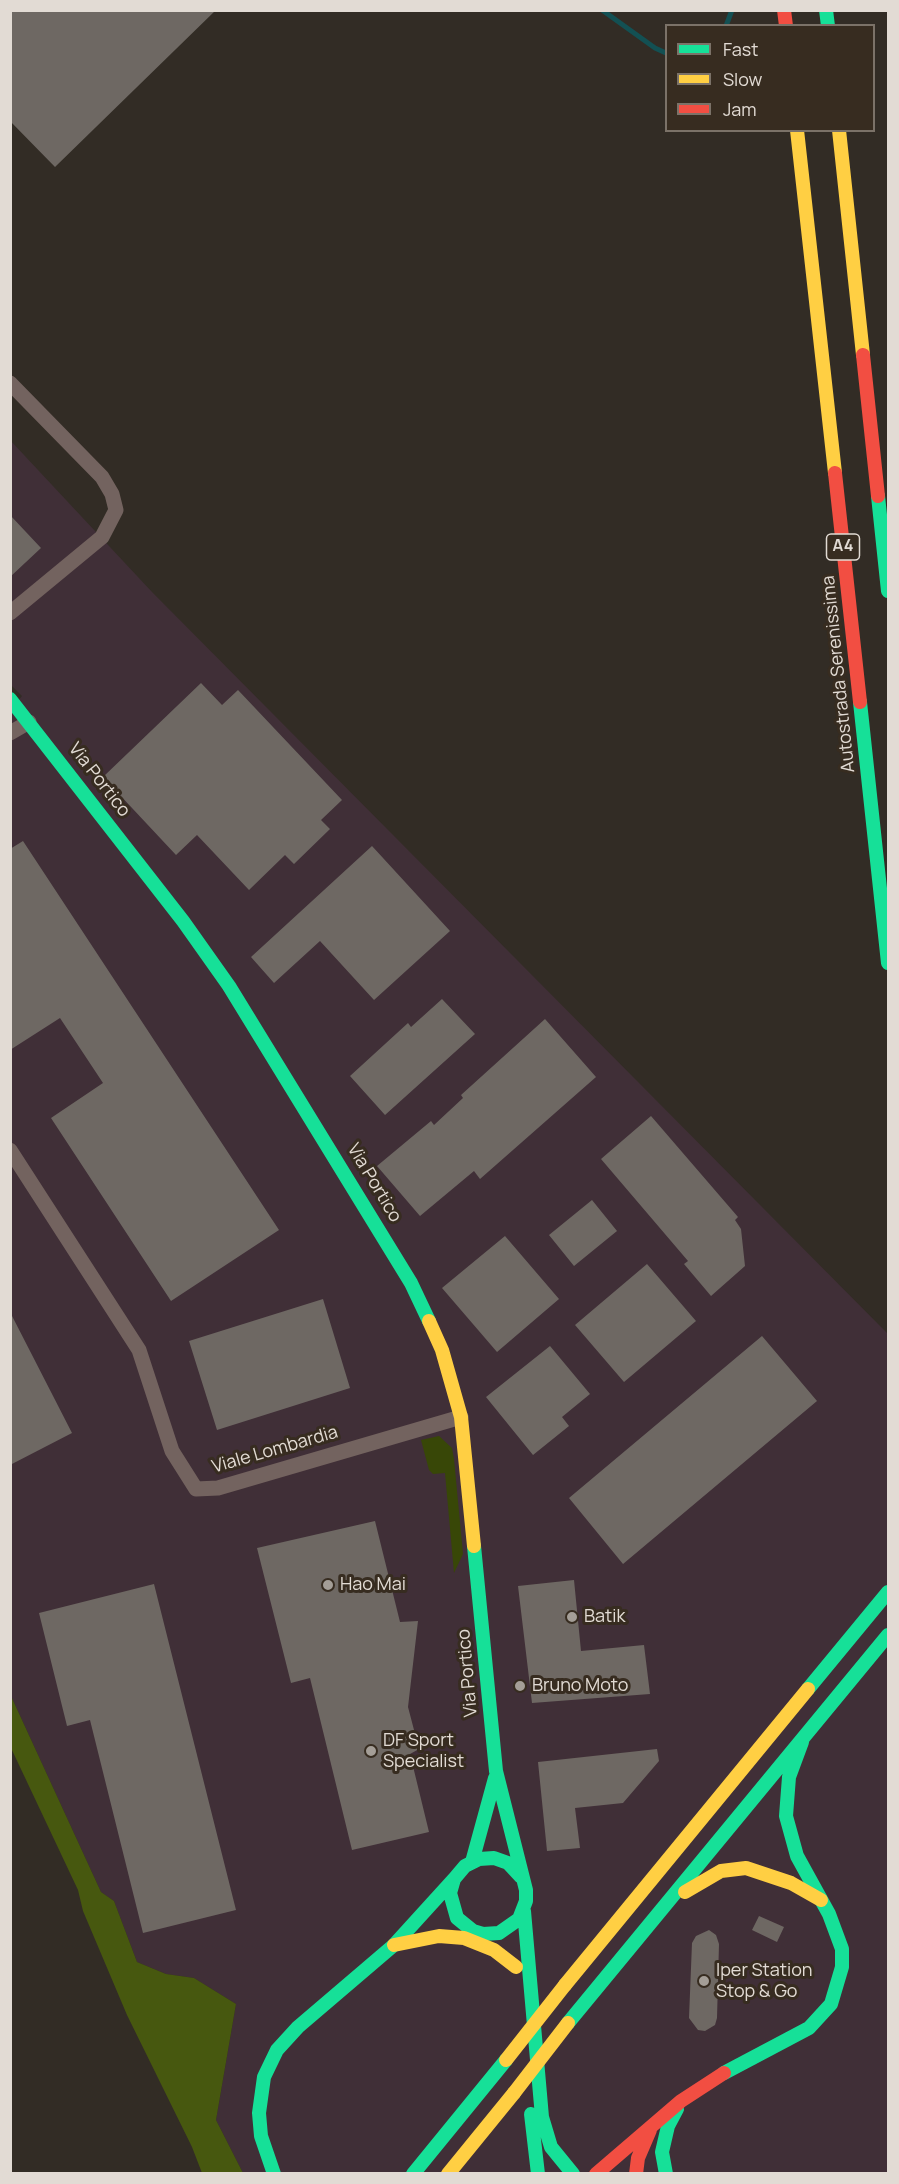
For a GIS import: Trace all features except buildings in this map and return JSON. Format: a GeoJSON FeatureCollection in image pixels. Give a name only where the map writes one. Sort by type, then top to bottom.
{"type":"FeatureCollection","features":[{"type":"Feature","properties":{"kind":"main road","name":"Autostrada Serenissima"},"geometry":{"type":"LineString","coordinates":[[797,132],[888,963]]}},
{"type":"Feature","properties":{"kind":"main road","name":"A4"},"geometry":{"type":"LineString","coordinates":[[839,132],[888,591]]}},
{"type":"Feature","properties":{"kind":"main road","name":"Via Portico"},"geometry":{"type":"LineString","coordinates":[[10,699],[163,895],[222,976],[339,1161],[411,1283],[442,1350],[461,1417],[496,1771],[526,1890],[524,1911],[542,2117],[551,2147],[573,2174]]}},
{"type":"Feature","properties":{"kind":"main road"},"geometry":{"type":"LineString","coordinates":[[413,2174],[565,1984],[888,1592]]}},
{"type":"Feature","properties":{"kind":"main road"},"geometry":{"type":"LineString","coordinates":[[448,2174],[568,2023],[888,1635]]}},
{"type":"Feature","properties":{"kind":"main road"},"geometry":{"type":"LineString","coordinates":[[596,2174],[650,2130],[681,2101],[713,2079],[809,2028],[831,2004],[842,1967],[842,1949],[836,1930],[798,1856],[786,1816],[789,1777],[801,1742]]}},
{"type":"Feature","properties":{"kind":"main road","name":"Via Portico"},"geometry":{"type":"LineString","coordinates":[[394,1945],[472,1862],[487,1814],[496,1771]]}},
{"type":"Feature","properties":{"kind":"main road"},"geometry":{"type":"LineString","coordinates":[[472,1862],[487,1858],[502,1860],[514,1867],[521,1877]]}},
{"type":"Feature","properties":{"kind":"main road"},"geometry":{"type":"LineString","coordinates":[[669,1901],[721,1871],[746,1868],[791,1883],[821,1900]]}},
{"type":"Feature","properties":{"kind":"main road"},"geometry":{"type":"LineString","coordinates":[[454,1879],[451,1904],[457,1918],[473,1931],[493,1934],[513,1926],[524,1911]]}},
{"type":"Feature","properties":{"kind":"main road"},"geometry":{"type":"LineString","coordinates":[[274,2174],[261,2136],[259,2113],[260,2092],[270,2062],[298,2027],[394,1945],[423,1928],[450,1924],[464,1926]]}},
{"type":"Feature","properties":{"kind":"main road"},"geometry":{"type":"LineString","coordinates":[[493,1934],[510,1953],[516,1966],[538,2174]]}},
{"type":"Feature","properties":{"kind":"main road"},"geometry":{"type":"LineString","coordinates":[[394,1945],[439,1936],[464,1938],[494,1950],[516,1966]]}},
{"type":"Feature","properties":{"kind":"main road"},"geometry":{"type":"LineString","coordinates":[[666,2174],[662,2152],[668,2126],[681,2101]]}},
{"type":"Feature","properties":{"kind":"main road"},"geometry":{"type":"LineString","coordinates":[[636,2174],[638,2158],[650,2130]]}},
{"type":"Feature","properties":{"kind":"street"},"geometry":{"type":"LineString","coordinates":[[10,383],[102,477],[112,494],[116,510],[102,537],[10,613]]}},
{"type":"Feature","properties":{"kind":"street"},"geometry":{"type":"LineString","coordinates":[[10,733],[29,722]]}},
{"type":"Feature","properties":{"kind":"street","name":"Viale Lombardia"},"geometry":{"type":"LineString","coordinates":[[10,1150],[139,1350],[172,1451],[196,1488],[218,1488],[461,1417]]}},
{"type":"Feature","properties":{"kind":"street"},"geometry":{"type":"LineString","coordinates":[[527,2174],[533,2136]]}},
{"type":"Feature","properties":{"kind":"shaded area"},"geometry":{"type":"Polygon","coordinates":[[[10,440],[152,592],[888,1334],[888,2173],[243,2173],[216,2120],[236,2004],[194,1978],[166,1974],[137,1962],[114,1901],[101,1892],[11,1696],[10,711],[22,696],[10,684],[10,440]]]}},
{"type":"Feature","properties":{"kind":"green space"},"geometry":{"type":"Polygon","coordinates":[[[439,1436],[452,1448],[454,1459],[463,1554],[454,1573],[445,1473],[433,1474],[429,1470],[421,1440],[439,1436]]]}},
{"type":"Feature","properties":{"kind":"green space"},"geometry":{"type":"Polygon","coordinates":[[[11,1696],[101,1892],[114,1901],[137,1962],[166,1974],[194,1978],[236,2004],[216,2120],[243,2173],[202,2173],[192,2147],[127,2015],[83,1911],[78,1890],[11,1748],[11,1696]]]}},
{"type":"Feature","properties":{"kind":"waterway"},"geometry":{"type":"LineString","coordinates":[[602,10],[655,48],[665,53]]}},
{"type":"Feature","properties":{"kind":"waterway"},"geometry":{"type":"LineString","coordinates":[[727,24],[732,10]]}},
{"type":"Feature","properties":{"kind":"traffic: fast"},"geometry":{"type":"LineString","coordinates":[[826,10],[828,24]]}},
{"type":"Feature","properties":{"kind":"traffic: fast"},"geometry":{"type":"LineString","coordinates":[[878,496],[888,591]]}},
{"type":"Feature","properties":{"kind":"traffic: fast"},"geometry":{"type":"LineString","coordinates":[[10,699],[183,921],[229,986],[411,1283],[429,1321]]}},
{"type":"Feature","properties":{"kind":"traffic: fast"},"geometry":{"type":"LineString","coordinates":[[860,702],[888,963]]}},
{"type":"Feature","properties":{"kind":"traffic: fast"},"geometry":{"type":"LineString","coordinates":[[474,1546],[496,1771],[526,1890],[526,1901],[519,1919],[499,1933],[483,1934],[473,1931],[457,1918],[450,1893],[454,1879],[465,1866],[479,1859],[494,1858],[508,1863],[521,1877]]}},
{"type":"Feature","properties":{"kind":"traffic: fast"},"geometry":{"type":"LineString","coordinates":[[808,1689],[888,1592]]}},
{"type":"Feature","properties":{"kind":"traffic: fast"},"geometry":{"type":"LineString","coordinates":[[568,2023],[888,1635]]}},
{"type":"Feature","properties":{"kind":"traffic: fast"},"geometry":{"type":"LineString","coordinates":[[724,2073],[809,2028],[831,2004],[842,1967],[842,1949],[829,1914],[797,1856],[786,1816],[789,1777],[802,1742]]}},
{"type":"Feature","properties":{"kind":"traffic: fast"},"geometry":{"type":"LineString","coordinates":[[472,1862],[495,1778]]}},
{"type":"Feature","properties":{"kind":"traffic: fast"},"geometry":{"type":"LineString","coordinates":[[274,2174],[261,2136],[259,2113],[264,2077],[277,2050],[298,2027],[394,1945],[454,1879]]}},
{"type":"Feature","properties":{"kind":"traffic: fast"},"geometry":{"type":"LineString","coordinates":[[524,1911],[542,2117],[551,2147],[573,2174]]}},
{"type":"Feature","properties":{"kind":"traffic: fast"},"geometry":{"type":"LineString","coordinates":[[413,2174],[506,2060]]}},
{"type":"Feature","properties":{"kind":"traffic: fast"},"geometry":{"type":"LineString","coordinates":[[666,2174],[662,2152],[668,2126],[677,2109]]}},
{"type":"Feature","properties":{"kind":"traffic: fast"},"geometry":{"type":"LineString","coordinates":[[531,2114],[538,2174]]}},
{"type":"Feature","properties":{"kind":"traffic: slow"},"geometry":{"type":"LineString","coordinates":[[797,132],[835,473]]}},
{"type":"Feature","properties":{"kind":"traffic: slow"},"geometry":{"type":"LineString","coordinates":[[839,132],[863,355]]}},
{"type":"Feature","properties":{"kind":"traffic: slow"},"geometry":{"type":"LineString","coordinates":[[429,1321],[442,1350],[461,1417],[474,1546]]}},
{"type":"Feature","properties":{"kind":"traffic: slow"},"geometry":{"type":"LineString","coordinates":[[565,1985],[808,1689]]}},
{"type":"Feature","properties":{"kind":"traffic: slow"},"geometry":{"type":"LineString","coordinates":[[685,1892],[721,1871],[746,1868],[791,1883],[821,1900]]}},
{"type":"Feature","properties":{"kind":"traffic: slow"},"geometry":{"type":"LineString","coordinates":[[394,1945],[439,1936],[464,1938],[494,1950],[516,1967]]}},
{"type":"Feature","properties":{"kind":"traffic: slow"},"geometry":{"type":"LineString","coordinates":[[506,2060],[565,1985]]}},
{"type":"Feature","properties":{"kind":"traffic: slow"},"geometry":{"type":"LineString","coordinates":[[514,2093],[568,2023]]}},
{"type":"Feature","properties":{"kind":"traffic: slow"},"geometry":{"type":"LineString","coordinates":[[448,2174],[514,2093]]}},
{"type":"Feature","properties":{"kind":"traffic: jam"},"geometry":{"type":"LineString","coordinates":[[784,10],[786,24]]}},
{"type":"Feature","properties":{"kind":"traffic: jam"},"geometry":{"type":"LineString","coordinates":[[863,355],[878,496]]}},
{"type":"Feature","properties":{"kind":"traffic: jam"},"geometry":{"type":"LineString","coordinates":[[835,473],[860,702]]}},
{"type":"Feature","properties":{"kind":"traffic: jam"},"geometry":{"type":"LineString","coordinates":[[596,2174],[681,2101],[724,2073]]}},
{"type":"Feature","properties":{"kind":"traffic: jam"},"geometry":{"type":"LineString","coordinates":[[636,2174],[638,2158],[650,2130]]}},
{"type":"Feature","properties":{"kind":"place","name":"Hao Mai"},"geometry":{"type":"Point","coordinates":[328,1585]}},
{"type":"Feature","properties":{"kind":"place","name":"Batik"},"geometry":{"type":"Point","coordinates":[572,1617]}},
{"type":"Feature","properties":{"kind":"place","name":"Bruno Moto"},"geometry":{"type":"Point","coordinates":[520,1686]}},
{"type":"Feature","properties":{"kind":"place","name":"DF Sport Specialist"},"geometry":{"type":"Point","coordinates":[371,1751]}},
{"type":"Feature","properties":{"kind":"place","name":"Iper Station Stop & Go"},"geometry":{"type":"Point","coordinates":[704,1981]}}]}
